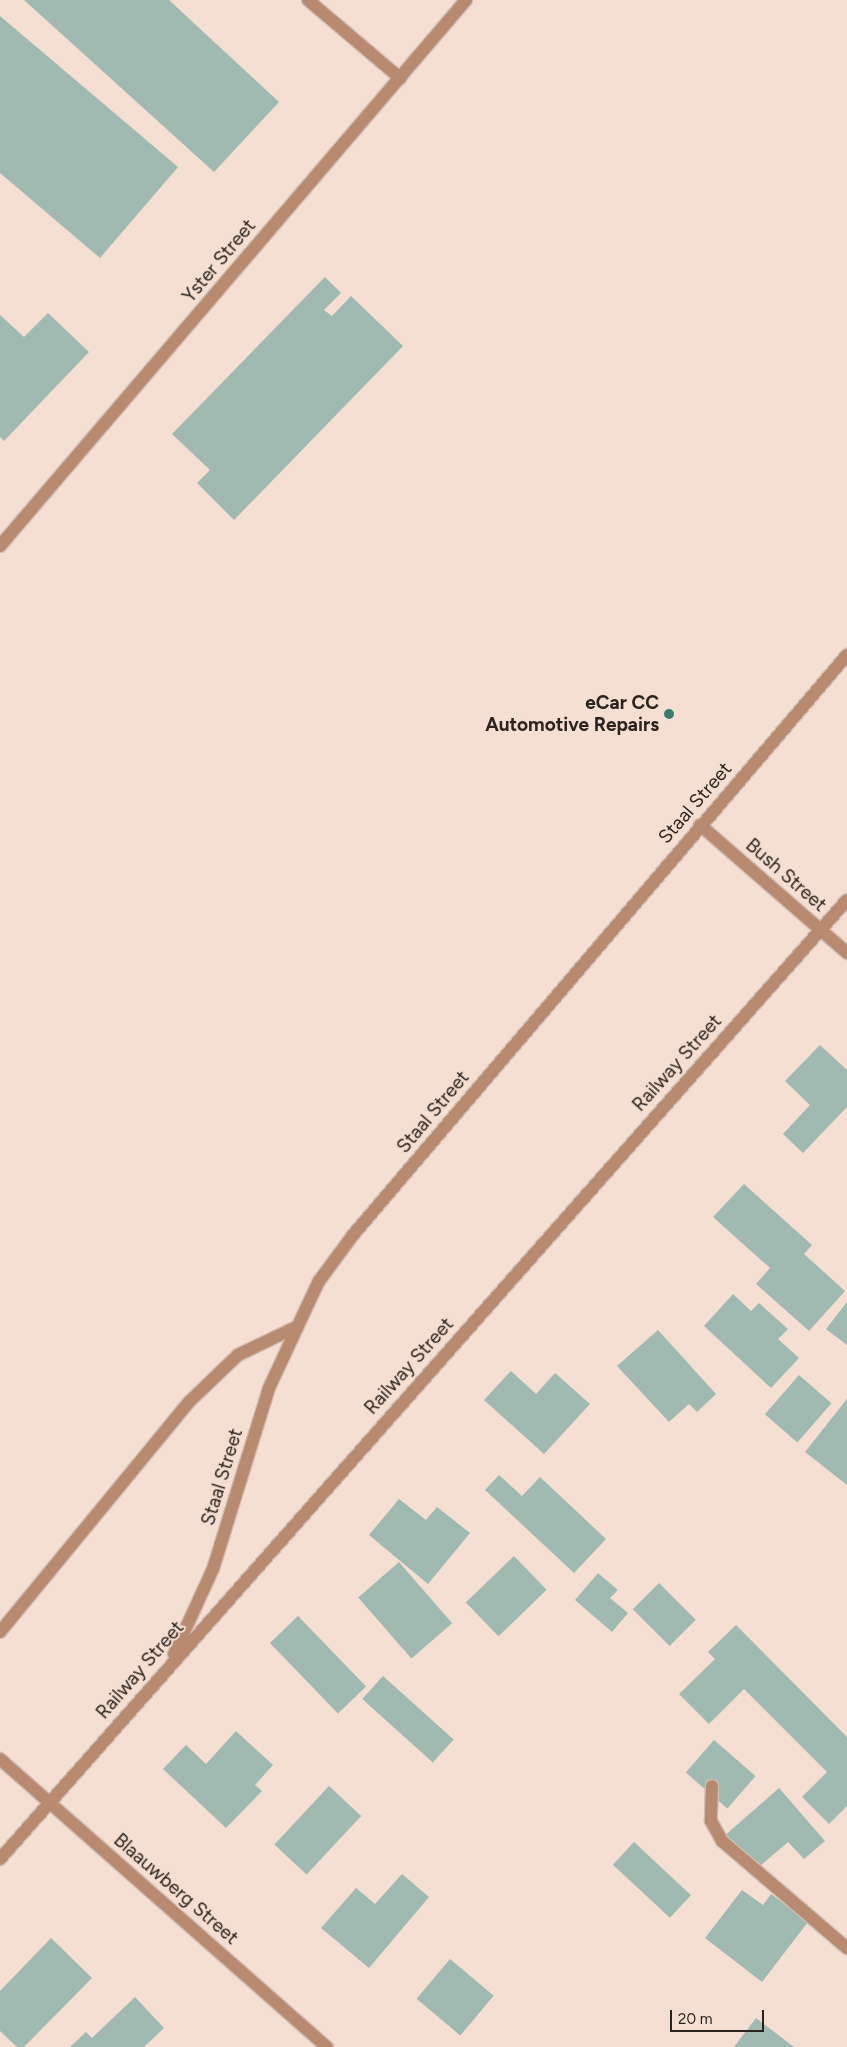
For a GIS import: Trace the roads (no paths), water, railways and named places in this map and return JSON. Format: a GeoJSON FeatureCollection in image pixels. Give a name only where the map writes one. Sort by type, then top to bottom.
{"type":"FeatureCollection","features":[{"type":"Feature","properties":{"kind":"street"},"geometry":{"type":"LineString","coordinates":[[308,0],[400,78]]}},
{"type":"Feature","properties":{"kind":"street","name":"Yster Street"},"geometry":{"type":"LineString","coordinates":[[0,546],[466,0]]}},
{"type":"Feature","properties":{"kind":"street","name":"Staal Street"},"geometry":{"type":"LineString","coordinates":[[169,1665],[212,1569],[269,1388],[294,1328],[319,1281],[353,1236],[700,825],[847,655]]}},
{"type":"Feature","properties":{"kind":"street","name":"Bush Street"},"geometry":{"type":"LineString","coordinates":[[700,825],[847,953]]}},
{"type":"Feature","properties":{"kind":"street","name":"Railway Street"},"geometry":{"type":"LineString","coordinates":[[0,1859],[169,1665],[847,900]]}},
{"type":"Feature","properties":{"kind":"street"},"geometry":{"type":"LineString","coordinates":[[0,1632],[189,1402],[238,1355],[294,1328]]}},
{"type":"Feature","properties":{"kind":"street","name":"Blaauwberg Street"},"geometry":{"type":"LineString","coordinates":[[0,1760],[327,2047]]}},
{"type":"Feature","properties":{"kind":"street"},"geometry":{"type":"LineString","coordinates":[[712,1786],[711,1821],[722,1841],[847,1948]]}},
{"type":"Feature","properties":{"kind":"place","name":"eCar CC Automotive Repairs"},"geometry":{"type":"Point","coordinates":[669,714]}}]}
